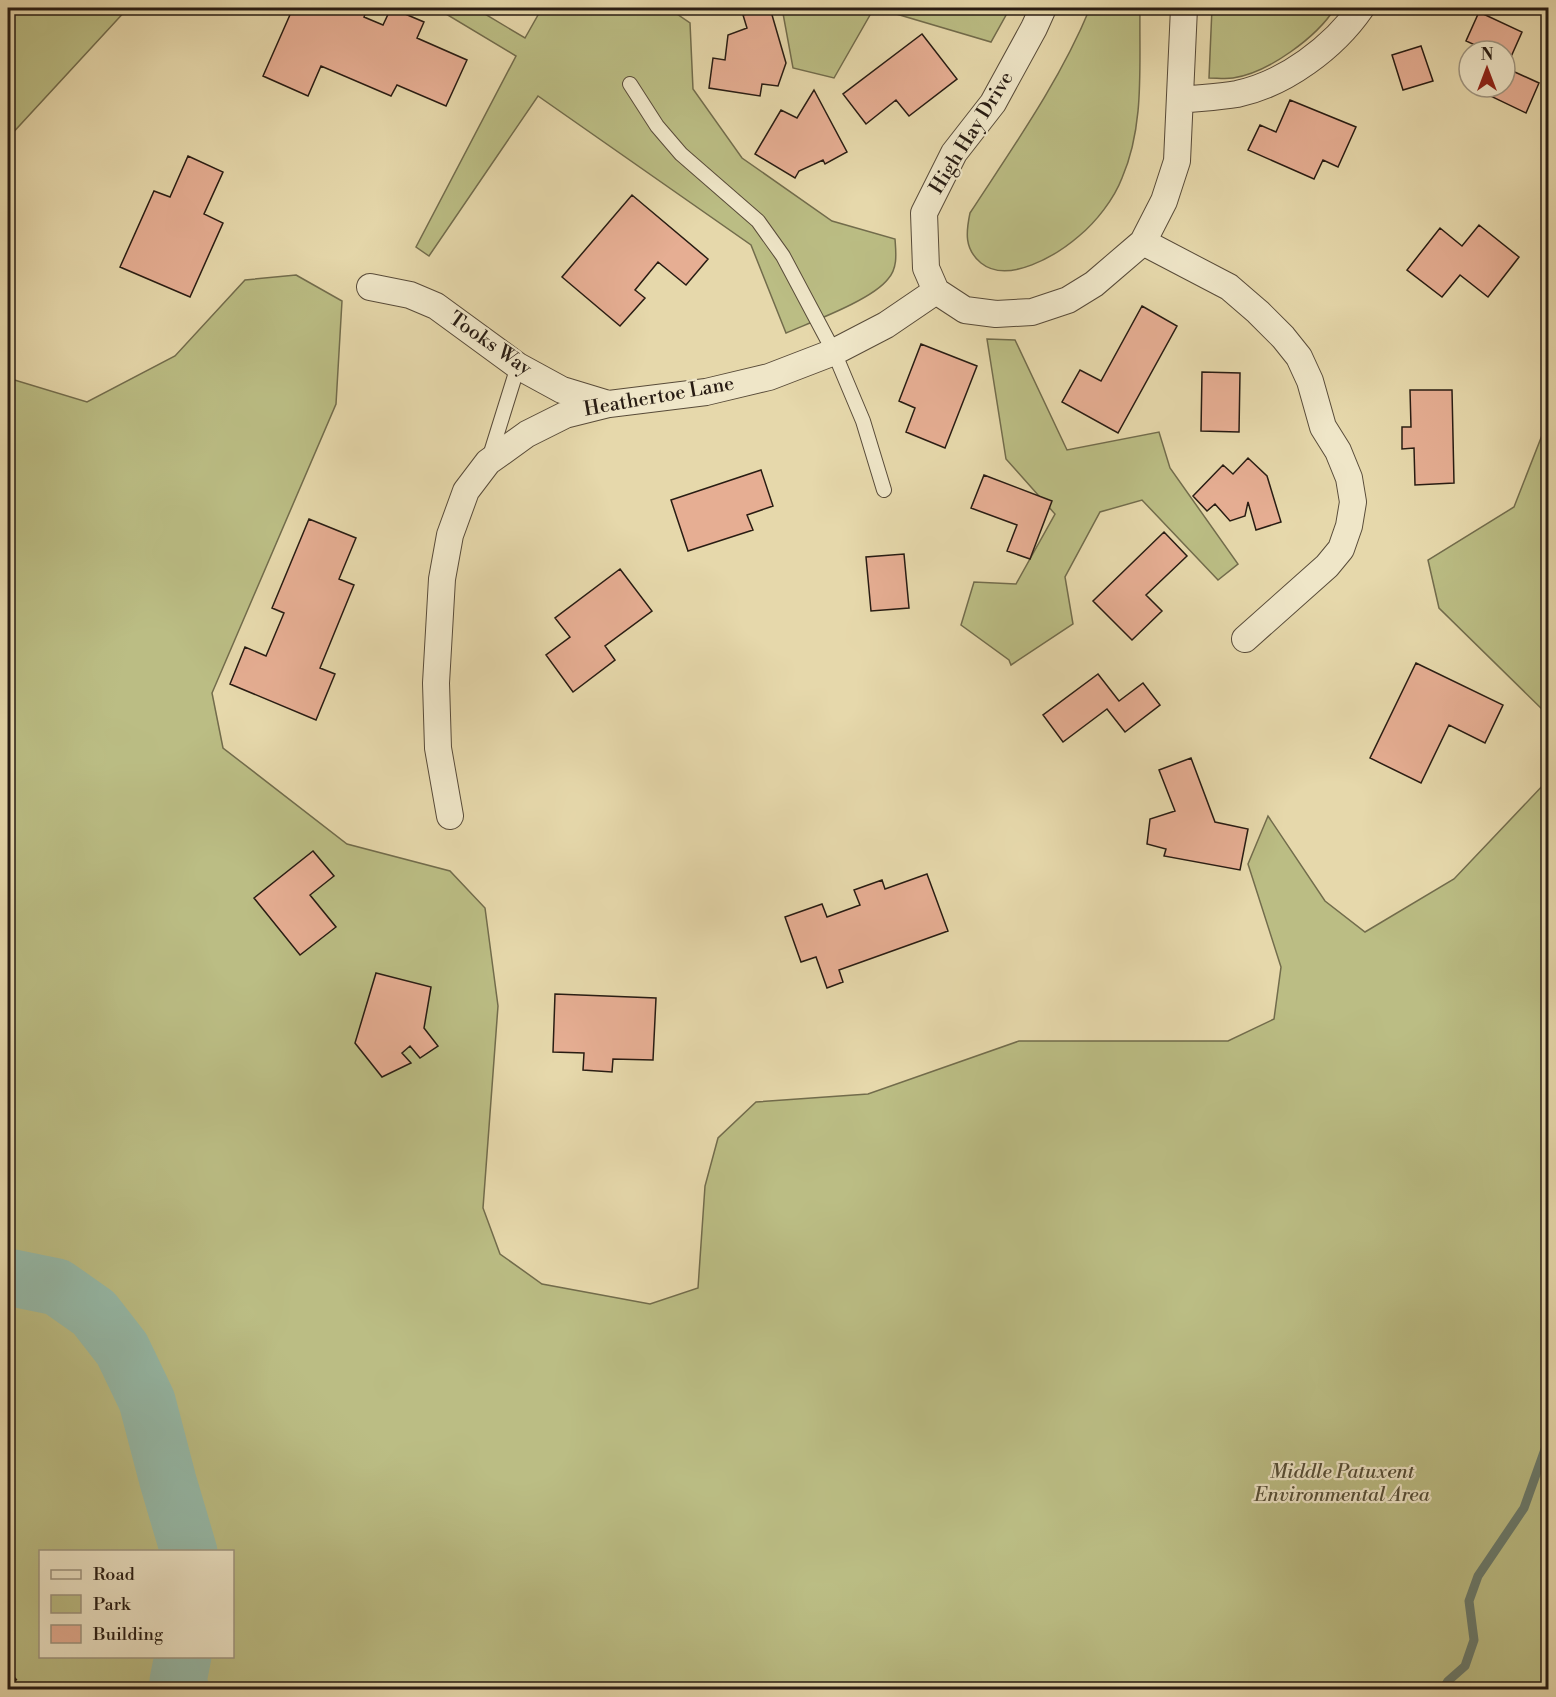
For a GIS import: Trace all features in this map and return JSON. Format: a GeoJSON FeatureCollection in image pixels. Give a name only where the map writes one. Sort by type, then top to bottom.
{"type":"FeatureCollection","features":[{"type":"Feature","properties":{"kind":"street","name":"High Hay Drive"},"geometry":{"type":"LineString","coordinates":[[936,291],[926,268],[924,213],[954,153],[993,103],[1043,8]]}},
{"type":"Feature","properties":{"kind":"street"},"geometry":{"type":"LineString","coordinates":[[936,291],[966,310],[996,314],[1032,312],[1068,300],[1094,284],[1143,242],[1164,201],[1177,161],[1184,8]]}},
{"type":"Feature","properties":{"kind":"street"},"geometry":{"type":"LineString","coordinates":[[1181,100],[1238,94],[1267,84],[1300,67],[1329,46],[1361,8]]}},
{"type":"Feature","properties":{"kind":"street"},"geometry":{"type":"LineString","coordinates":[[1143,242],[1229,287],[1283,337],[1299,357],[1310,381],[1323,427],[1338,451],[1349,478],[1353,502],[1349,526],[1341,549],[1327,566],[1245,639]]}},
{"type":"Feature","properties":{"kind":"street","name":"Tooks Way"},"geometry":{"type":"LineString","coordinates":[[370,287],[410,295],[436,306],[518,366],[562,390],[609,404]]}},
{"type":"Feature","properties":{"kind":"street","name":"Heathertoe Lane"},"geometry":{"type":"LineString","coordinates":[[450,816],[438,748],[436,683],[442,579],[450,535],[466,491],[488,462],[527,434],[565,415],[609,404],[706,392],[769,376],[834,352],[886,325],[936,291]]}},
{"type":"Feature","properties":{"kind":"lane"},"geometry":{"type":"LineString","coordinates":[[630,84],[657,126],[681,154],[758,221],[783,256],[834,352],[863,421],[884,490]]}},
{"type":"Feature","properties":{"kind":"lane"},"geometry":{"type":"LineString","coordinates":[[488,462],[518,366]]}},
{"type":"Feature","properties":{"kind":"path"},"geometry":{"type":"LineString","coordinates":[[8,1672],[24,1689]]}},
{"type":"Feature","properties":{"kind":"green space"},"geometry":{"type":"Polygon","coordinates":[[[8,8],[128,8],[8,138],[8,8]]]}},
{"type":"Feature","properties":{"kind":"green space"},"geometry":{"type":"Polygon","coordinates":[[[436,8],[475,8],[525,38],[542,8],[668,8],[690,23],[693,89],[742,158],[832,221],[895,239],[896,260],[891,275],[869,295],[786,333],[751,245],[538,96],[429,256],[416,247],[516,56],[436,8]]]}},
{"type":"Feature","properties":{"kind":"green space"},"geometry":{"type":"Polygon","coordinates":[[[782,8],[874,8],[834,78],[793,68],[782,8]]]}},
{"type":"Feature","properties":{"kind":"green space"},"geometry":{"type":"Polygon","coordinates":[[[876,8],[1010,8],[991,42],[876,8]]]}},
{"type":"Feature","properties":{"kind":"green space"},"geometry":{"type":"Polygon","coordinates":[[[1090,8],[1140,8],[1138,116],[1122,178],[1098,217],[1070,244],[1032,265],[1005,271],[992,269],[975,258],[969,246],[967,233],[970,213],[1050,88],[1090,8]]]}},
{"type":"Feature","properties":{"kind":"green space"},"geometry":{"type":"Polygon","coordinates":[[[1212,8],[1335,8],[1304,42],[1276,61],[1247,75],[1233,78],[1209,78],[1212,8]]]}},
{"type":"Feature","properties":{"kind":"green space","name":"Middle Patuxent Environmental Area"},"geometry":{"type":"Polygon","coordinates":[[[296,275],[342,301],[336,404],[212,693],[223,748],[347,844],[450,871],[485,908],[498,1006],[483,1208],[500,1254],[542,1284],[650,1304],[698,1288],[705,1186],[718,1138],[756,1102],[868,1094],[1019,1041],[1228,1041],[1274,1019],[1281,967],[1248,864],[1268,816],[1325,901],[1365,932],[1454,879],[1548,780],[1548,1689],[8,1689],[8,378],[87,402],[175,356],[245,280],[296,275]]]}},
{"type":"Feature","properties":{"kind":"green space"},"geometry":{"type":"Polygon","coordinates":[[[987,339],[1015,340],[1067,450],[1159,432],[1170,468],[1238,564],[1218,580],[1142,500],[1100,512],[1065,577],[1073,624],[1011,665],[1009,660],[961,625],[974,582],[1016,584],[1055,514],[1006,459],[987,339]]]}},
{"type":"Feature","properties":{"kind":"green space"},"geometry":{"type":"Polygon","coordinates":[[[1548,420],[1548,715],[1439,608],[1428,560],[1514,507],[1548,420]]]}},
{"type":"Feature","properties":{"kind":"building"},"geometry":{"type":"Polygon","coordinates":[[[293,8],[368,8],[364,17],[383,25],[391,8],[424,22],[417,38],[467,60],[446,106],[397,85],[391,96],[321,66],[308,96],[263,76],[293,8]]]}},
{"type":"Feature","properties":{"kind":"building"},"geometry":{"type":"Polygon","coordinates":[[[770,8],[786,63],[778,86],[762,84],[760,96],[709,88],[713,58],[725,60],[728,35],[747,28],[743,15],[770,8]]]}},
{"type":"Feature","properties":{"kind":"building"},"geometry":{"type":"Polygon","coordinates":[[[1479,12],[1522,32],[1517,43],[1517,39],[1467,39],[1479,12]]]}},
{"type":"Feature","properties":{"kind":"building"},"geometry":{"type":"Polygon","coordinates":[[[922,34],[957,79],[909,116],[896,100],[866,124],[843,94],[922,34]]]}},
{"type":"Feature","properties":{"kind":"building"},"geometry":{"type":"Polygon","coordinates":[[[1421,46],[1433,81],[1403,90],[1392,55],[1421,46]]]}},
{"type":"Feature","properties":{"kind":"building"},"geometry":{"type":"Polygon","coordinates":[[[1517,73],[1539,83],[1526,113],[1497,99],[1517,99],[1517,73]]]}},
{"type":"Feature","properties":{"kind":"building"},"geometry":{"type":"Polygon","coordinates":[[[814,90],[847,152],[825,164],[823,160],[799,171],[795,178],[755,154],[781,110],[797,118],[814,90]]]}},
{"type":"Feature","properties":{"kind":"building"},"geometry":{"type":"Polygon","coordinates":[[[1290,100],[1356,127],[1338,167],[1323,160],[1314,179],[1248,150],[1260,125],[1276,132],[1290,100]]]}},
{"type":"Feature","properties":{"kind":"building"},"geometry":{"type":"Polygon","coordinates":[[[188,156],[223,172],[204,214],[223,223],[190,297],[120,267],[154,191],[170,197],[188,156]]]}},
{"type":"Feature","properties":{"kind":"building"},"geometry":{"type":"Polygon","coordinates":[[[632,195],[708,259],[686,285],[658,262],[635,290],[645,298],[620,326],[562,277],[632,195]]]}},
{"type":"Feature","properties":{"kind":"building"},"geometry":{"type":"Polygon","coordinates":[[[1479,225],[1519,257],[1488,297],[1460,275],[1442,297],[1407,270],[1440,228],[1462,246],[1479,225]]]}},
{"type":"Feature","properties":{"kind":"building"},"geometry":{"type":"Polygon","coordinates":[[[1142,306],[1177,326],[1118,433],[1062,402],[1080,370],[1101,381],[1142,306]]]}},
{"type":"Feature","properties":{"kind":"building"},"geometry":{"type":"Polygon","coordinates":[[[921,344],[977,366],[945,448],[906,432],[915,408],[899,401],[921,344]]]}},
{"type":"Feature","properties":{"kind":"building"},"geometry":{"type":"Polygon","coordinates":[[[1202,372],[1240,373],[1239,432],[1201,431],[1202,372]]]}},
{"type":"Feature","properties":{"kind":"building"},"geometry":{"type":"Polygon","coordinates":[[[1410,390],[1452,390],[1454,483],[1415,485],[1414,448],[1402,449],[1402,427],[1411,427],[1410,390]]]}},
{"type":"Feature","properties":{"kind":"building"},"geometry":{"type":"Polygon","coordinates":[[[1248,458],[1267,476],[1281,522],[1256,530],[1248,502],[1245,516],[1230,521],[1215,504],[1207,511],[1193,496],[1223,465],[1233,474],[1248,458]]]}},
{"type":"Feature","properties":{"kind":"building"},"geometry":{"type":"Polygon","coordinates":[[[761,470],[773,506],[747,515],[753,530],[688,551],[671,500],[761,470]]]}},
{"type":"Feature","properties":{"kind":"building"},"geometry":{"type":"Polygon","coordinates":[[[984,475],[1052,501],[1030,559],[1007,551],[1017,525],[971,508],[984,475]]]}},
{"type":"Feature","properties":{"kind":"building"},"geometry":{"type":"Polygon","coordinates":[[[309,519],[356,538],[339,579],[354,585],[320,668],[335,674],[316,720],[230,684],[245,647],[266,656],[284,613],[272,608],[309,519]]]}},
{"type":"Feature","properties":{"kind":"building"},"geometry":{"type":"Polygon","coordinates":[[[1164,532],[1187,556],[1146,595],[1162,611],[1132,640],[1093,601],[1164,532]]]}},
{"type":"Feature","properties":{"kind":"building"},"geometry":{"type":"Polygon","coordinates":[[[904,554],[909,608],[871,611],[866,557],[904,554]]]}},
{"type":"Feature","properties":{"kind":"building"},"geometry":{"type":"Polygon","coordinates":[[[620,569],[652,611],[605,646],[615,660],[573,692],[546,655],[570,637],[555,618],[620,569]]]}},
{"type":"Feature","properties":{"kind":"building"},"geometry":{"type":"Polygon","coordinates":[[[1416,663],[1503,705],[1485,743],[1449,725],[1421,783],[1370,758],[1416,663]]]}},
{"type":"Feature","properties":{"kind":"building"},"geometry":{"type":"Polygon","coordinates":[[[1098,674],[1119,701],[1143,683],[1160,705],[1125,732],[1107,709],[1063,742],[1043,715],[1098,674]]]}},
{"type":"Feature","properties":{"kind":"building"},"geometry":{"type":"Polygon","coordinates":[[[1191,758],[1215,822],[1248,829],[1240,870],[1164,856],[1166,849],[1147,844],[1150,819],[1175,811],[1159,770],[1191,758]]]}},
{"type":"Feature","properties":{"kind":"building"},"geometry":{"type":"Polygon","coordinates":[[[313,851],[334,876],[310,895],[336,927],[300,955],[254,898],[313,851]]]}},
{"type":"Feature","properties":{"kind":"building"},"geometry":{"type":"Polygon","coordinates":[[[927,874],[948,931],[839,970],[843,982],[827,988],[816,957],[801,962],[785,917],[822,904],[827,917],[860,905],[854,890],[882,880],[885,889],[927,874]]]}},
{"type":"Feature","properties":{"kind":"building"},"geometry":{"type":"Polygon","coordinates":[[[376,973],[431,987],[424,1028],[438,1046],[420,1058],[410,1046],[402,1053],[411,1063],[382,1077],[355,1043],[376,973]]]}},
{"type":"Feature","properties":{"kind":"building"},"geometry":{"type":"Polygon","coordinates":[[[555,994],[656,998],[653,1060],[613,1059],[612,1072],[583,1070],[584,1053],[553,1052],[555,994]]]}},
{"type":"Feature","properties":{"kind":"waterway"},"geometry":{"type":"LineString","coordinates":[[8,1277],[57,1287],[94,1313],[122,1349],[147,1401],[188,1550]]}},
{"type":"Feature","properties":{"kind":"waterway"},"geometry":{"type":"LineString","coordinates":[[1443,1690],[1448,1681],[1465,1666],[1474,1640],[1469,1601],[1478,1576],[1524,1508],[1548,1441]]}},
{"type":"Feature","properties":{"kind":"waterway"},"geometry":{"type":"LineString","coordinates":[[181,1690],[178,1681],[183,1658]]}}]}
